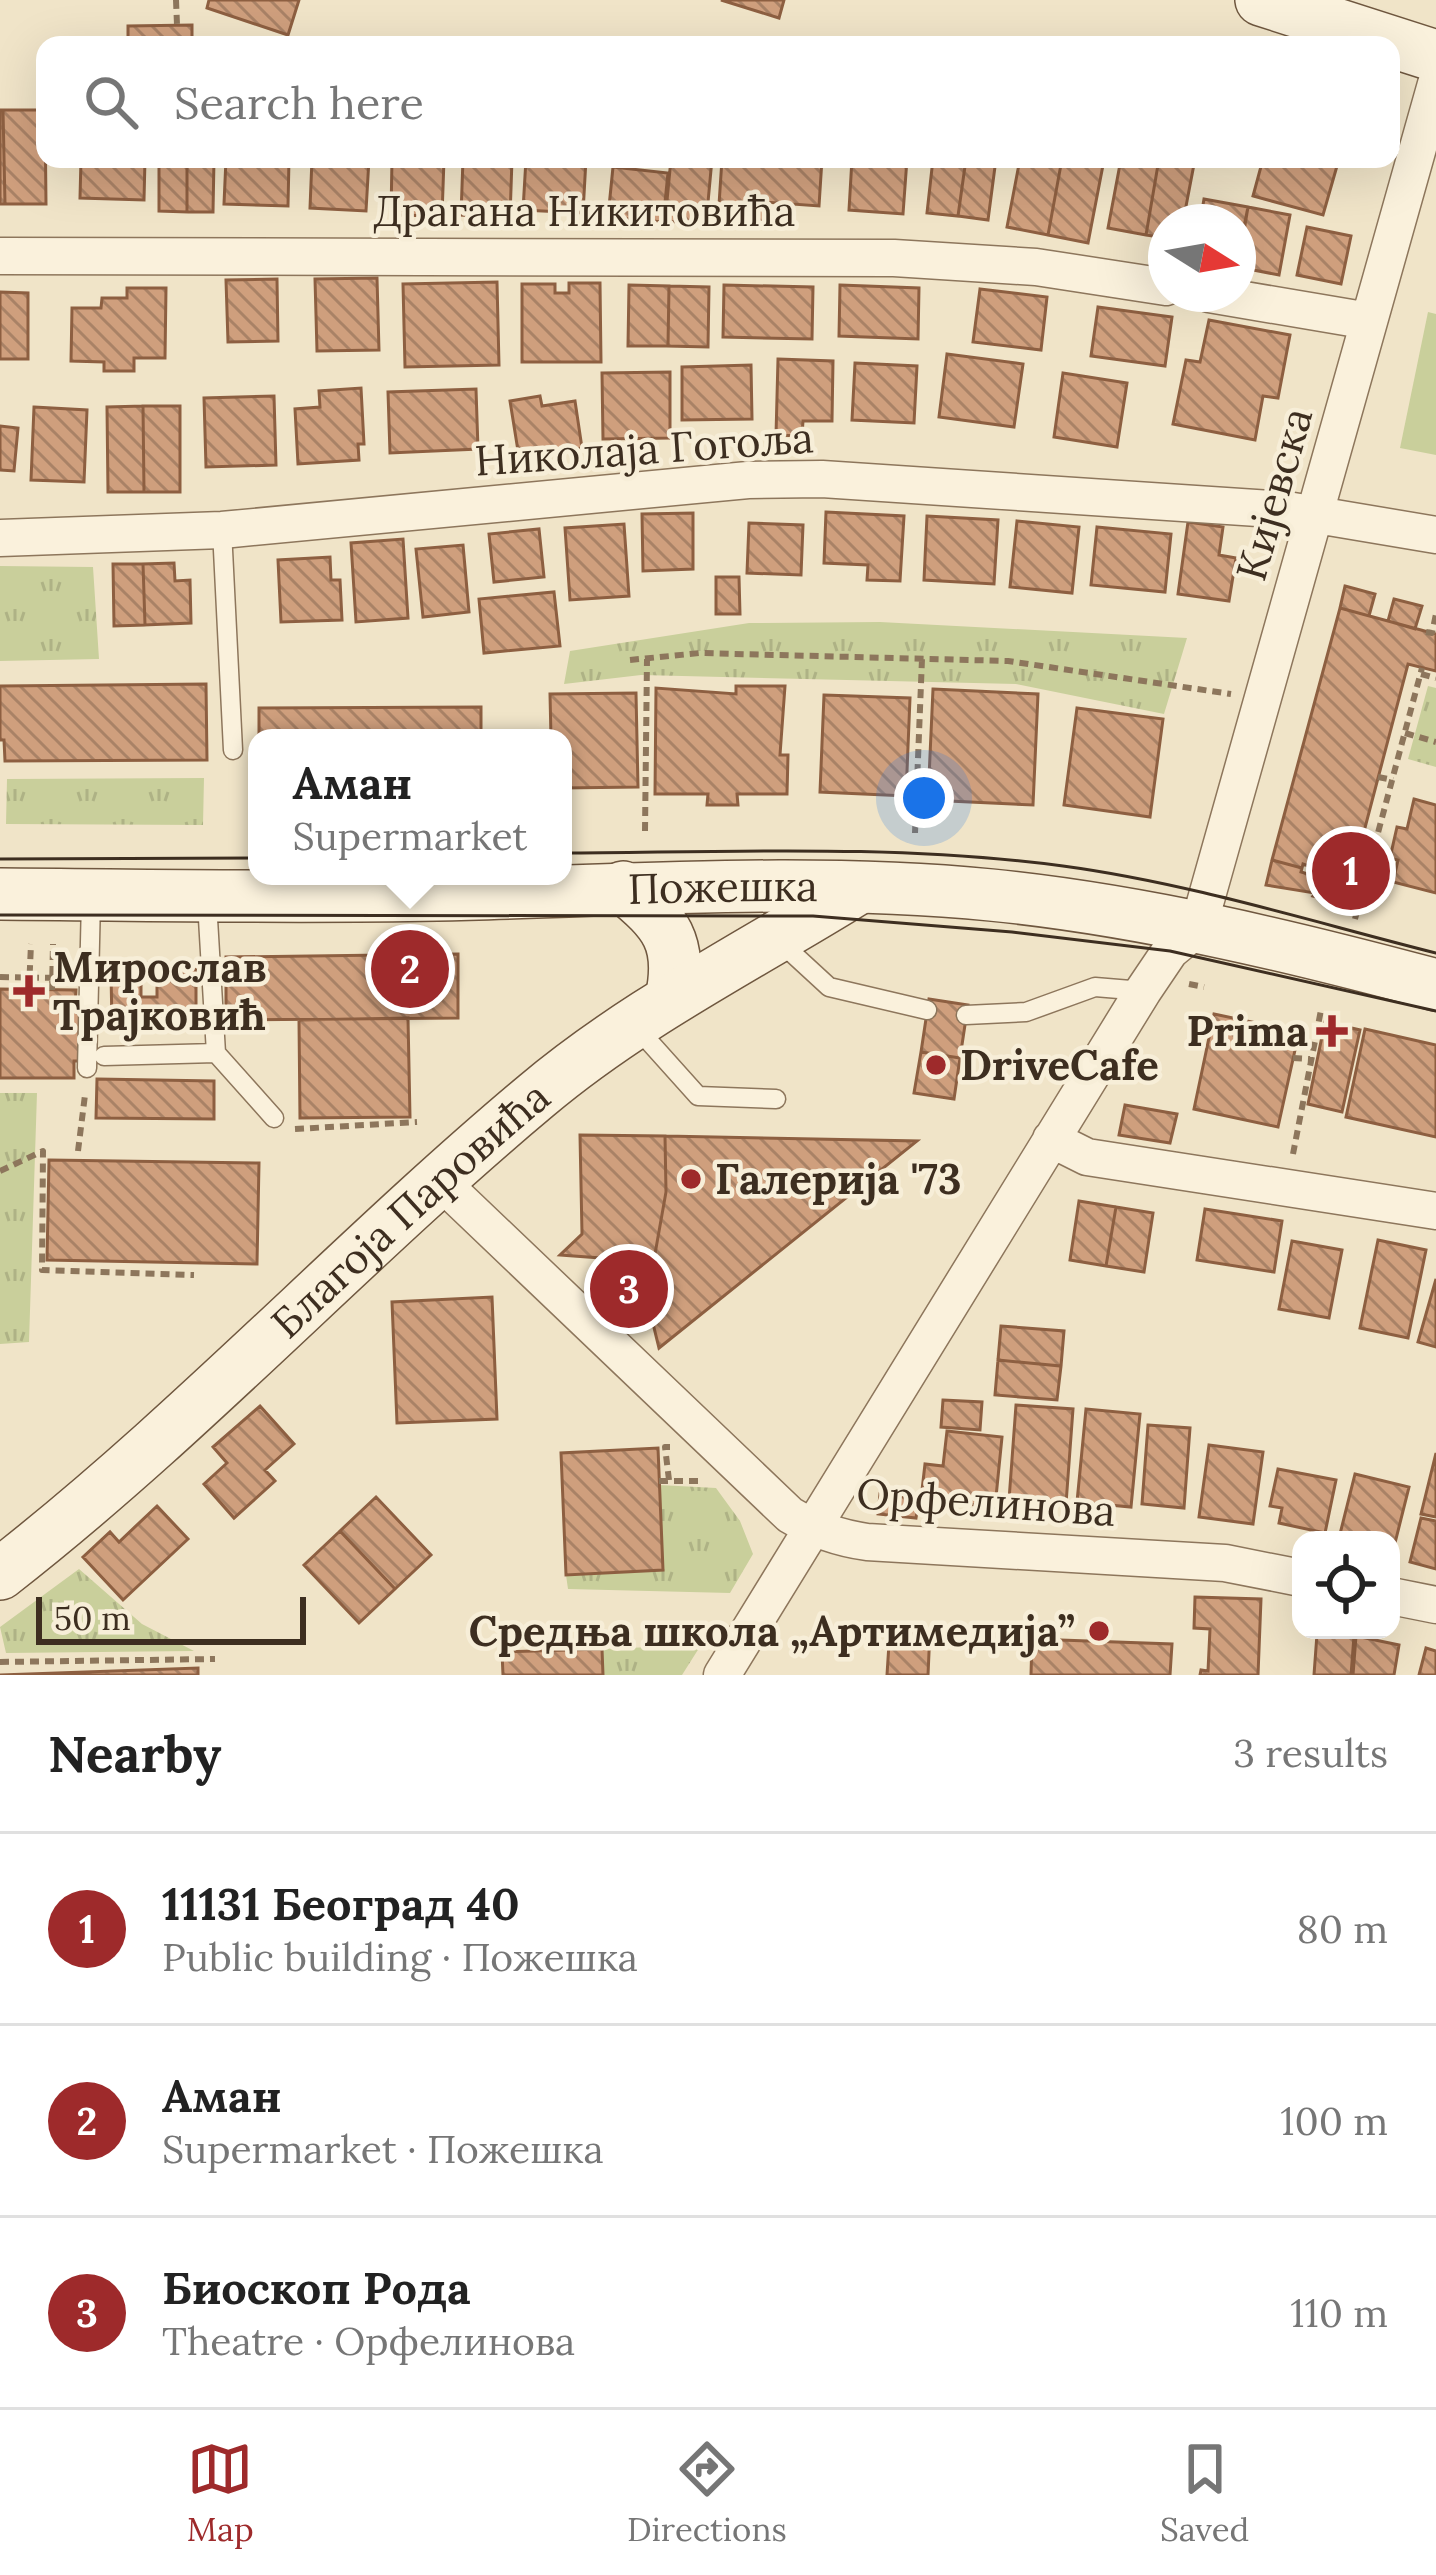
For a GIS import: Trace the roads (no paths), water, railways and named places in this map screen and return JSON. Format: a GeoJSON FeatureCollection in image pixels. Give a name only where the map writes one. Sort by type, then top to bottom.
{"type":"FeatureCollection","features":[{"type":"Feature","properties":{"kind":"main road"},"geometry":{"type":"LineString","coordinates":[[1261,0],[1374,36]]}},
{"type":"Feature","properties":{"kind":"main road"},"geometry":{"type":"LineString","coordinates":[[1400,44],[1436,56]]}},
{"type":"Feature","properties":{"kind":"main road"},"geometry":{"type":"LineString","coordinates":[[622,887],[654,913],[672,941],[676,971],[653,1012]]}},
{"type":"Feature","properties":{"kind":"main road","name":"Пожешка"},"geometry":{"type":"LineString","coordinates":[[0,894],[438,895],[622,887],[993,895],[1198,928],[1436,986]]}},
{"type":"Feature","properties":{"kind":"main road","name":"Благоја Паровића"},"geometry":{"type":"LineString","coordinates":[[0,1574],[537,1095],[653,1012],[857,889]]}},
{"type":"Feature","properties":{"kind":"street","name":"Кијевска"},"geometry":{"type":"LineString","coordinates":[[1198,928],[1436,84]]}},
{"type":"Feature","properties":{"kind":"street","name":"Драгана Никитовића"},"geometry":{"type":"LineString","coordinates":[[0,256],[894,258],[1036,267],[1148,284]]}},
{"type":"Feature","properties":{"kind":"street"},"geometry":{"type":"LineString","coordinates":[[1256,302],[1369,321]]}},
{"type":"Feature","properties":{"kind":"street","name":"Николаја Гогоља"},"geometry":{"type":"LineString","coordinates":[[0,538],[221,530],[748,480],[823,479],[1287,510],[1436,535]]}},
{"type":"Feature","properties":{"kind":"street"},"geometry":{"type":"LineString","coordinates":[[722,1675],[1143,991],[1170,951],[1198,928]]}},
{"type":"Feature","properties":{"kind":"street"},"geometry":{"type":"LineString","coordinates":[[1051,1139],[1087,1157],[1436,1211]]}},
{"type":"Feature","properties":{"kind":"street","name":"Орфелинова"},"geometry":{"type":"LineString","coordinates":[[441,1182],[790,1515],[811,1527],[867,1542],[1225,1563],[1292,1576]]}},
{"type":"Feature","properties":{"kind":"street"},"geometry":{"type":"LineString","coordinates":[[1400,1598],[1436,1605]]}},
{"type":"Feature","properties":{"kind":"lane"},"geometry":{"type":"LineString","coordinates":[[221,530],[233,749]]}},
{"type":"Feature","properties":{"kind":"lane"},"geometry":{"type":"LineString","coordinates":[[87,1068],[91,895]]}},
{"type":"Feature","properties":{"kind":"lane"},"geometry":{"type":"LineString","coordinates":[[207,897],[216,1053],[274,1118]]}},
{"type":"Feature","properties":{"kind":"lane"},"geometry":{"type":"LineString","coordinates":[[776,939],[829,987],[927,1010]]}},
{"type":"Feature","properties":{"kind":"lane"},"geometry":{"type":"LineString","coordinates":[[966,1015],[1026,1012],[1095,986],[1143,991]]}},
{"type":"Feature","properties":{"kind":"lane"},"geometry":{"type":"LineString","coordinates":[[653,1012],[698,1096],[776,1099]]}},
{"type":"Feature","properties":{"kind":"lane"},"geometry":{"type":"LineString","coordinates":[[104,1056],[216,1053]]}},
{"type":"Feature","properties":{"kind":"tram line"},"geometry":{"type":"LineString","coordinates":[[572,853],[876,852],[1063,866],[1204,893],[1436,953]]}},
{"type":"Feature","properties":{"kind":"tram line"},"geometry":{"type":"LineString","coordinates":[[0,859],[248,858]]}},
{"type":"Feature","properties":{"kind":"tram line"},"geometry":{"type":"LineString","coordinates":[[0,915],[813,916],[1170,951],[1436,1011]]}},
{"type":"Feature","properties":{"kind":"place","name":"11131 Београд 40"},"geometry":{"type":"Point","coordinates":[1351,871]}},
{"type":"Feature","properties":{"kind":"place","name":"Аман"},"geometry":{"type":"Point","coordinates":[410,969]}},
{"type":"Feature","properties":{"kind":"place","name":"Мирослав Трајковић"},"geometry":{"type":"Point","coordinates":[29,991]}},
{"type":"Feature","properties":{"kind":"place","name":"Prima"},"geometry":{"type":"Point","coordinates":[1332,1031]}},
{"type":"Feature","properties":{"kind":"place","name":"DriveCafe"},"geometry":{"type":"Point","coordinates":[936,1065]}},
{"type":"Feature","properties":{"kind":"place","name":"Галерија '73"},"geometry":{"type":"Point","coordinates":[691,1179]}},
{"type":"Feature","properties":{"kind":"place","name":"Биоскоп Рода"},"geometry":{"type":"Point","coordinates":[629,1289]}},
{"type":"Feature","properties":{"kind":"place","name":"Средња школа „Артимедија”"},"geometry":{"type":"Point","coordinates":[1099,1631]}}]}
